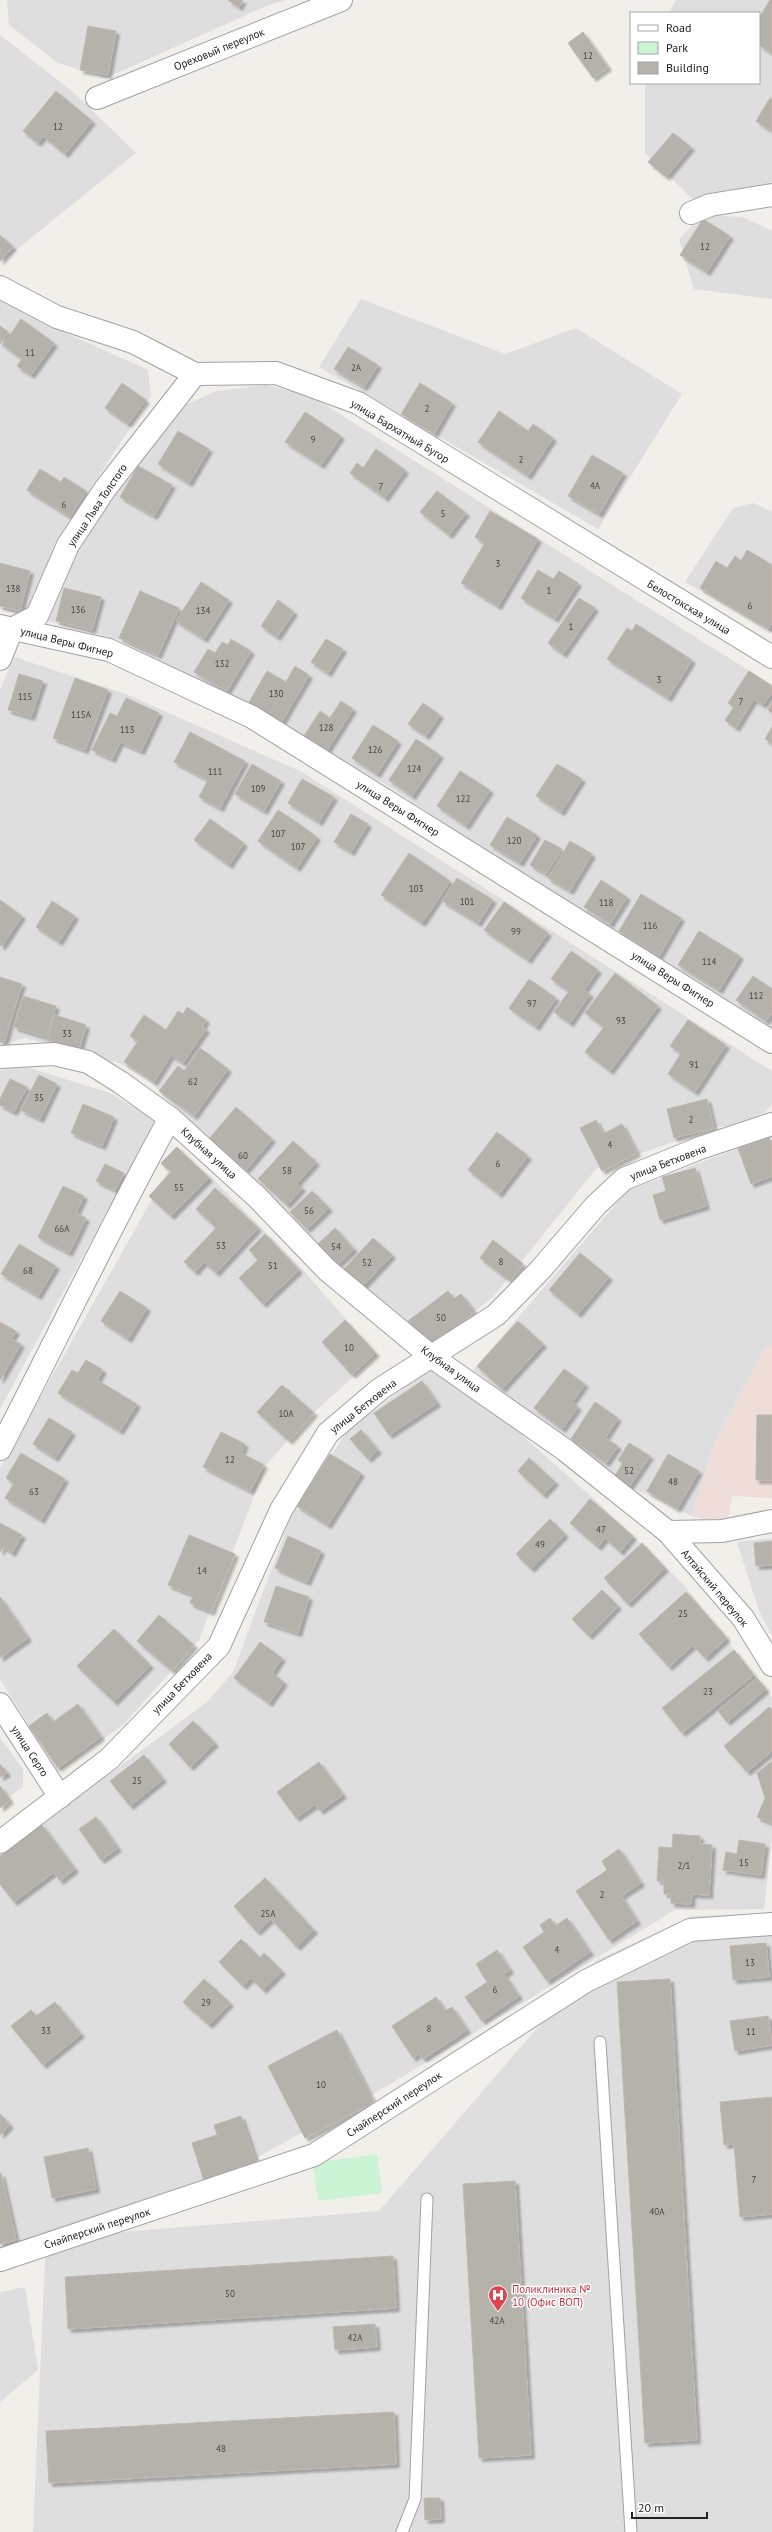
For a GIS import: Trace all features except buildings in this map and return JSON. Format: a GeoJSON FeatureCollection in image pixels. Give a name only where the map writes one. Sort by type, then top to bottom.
{"type":"FeatureCollection","features":[{"type":"Feature","properties":{"kind":"street","name":"Ореховый переулок"},"geometry":{"type":"LineString","coordinates":[[97,98],[341,0]]}},
{"type":"Feature","properties":{"kind":"street"},"geometry":{"type":"LineString","coordinates":[[691,213],[710,206],[772,195]]}},
{"type":"Feature","properties":{"kind":"street","name":"улица Бархатный Бугор"},"geometry":{"type":"LineString","coordinates":[[0,287],[57,316],[133,342],[195,374],[276,374],[358,403],[605,557]]}},
{"type":"Feature","properties":{"kind":"street","name":"улица Льва Толстого"},"geometry":{"type":"LineString","coordinates":[[6,627],[37,616],[68,545],[105,489],[195,374]]}},
{"type":"Feature","properties":{"kind":"street","name":"Белостокская улица"},"geometry":{"type":"LineString","coordinates":[[605,557],[772,657]]}},
{"type":"Feature","properties":{"kind":"street"},"geometry":{"type":"LineString","coordinates":[[0,659],[6,627]]}},
{"type":"Feature","properties":{"kind":"street","name":"улица Веры Фигнер"},"geometry":{"type":"LineString","coordinates":[[6,627],[109,650],[252,717],[772,1042]]}},
{"type":"Feature","properties":{"kind":"street","name":"Клубная улица"},"geometry":{"type":"LineString","coordinates":[[0,1057],[54,1054],[88,1062],[170,1118],[257,1197],[327,1270],[432,1357],[565,1450],[668,1532]]}},
{"type":"Feature","properties":{"kind":"street","name":"Клубная улица"},"geometry":{"type":"LineString","coordinates":[[0,1449],[57,1340],[121,1208],[170,1118]]}},
{"type":"Feature","properties":{"kind":"street","name":"улица Бетховена"},"geometry":{"type":"LineString","coordinates":[[0,1842],[109,1759],[219,1646],[281,1510],[328,1433],[380,1390],[496,1315],[542,1269],[596,1205],[624,1179],[700,1148],[772,1124]]}},
{"type":"Feature","properties":{"kind":"street"},"geometry":{"type":"LineString","coordinates":[[668,1532],[722,1531],[772,1521]]}},
{"type":"Feature","properties":{"kind":"street","name":"Алтайский переулок"},"geometry":{"type":"LineString","coordinates":[[668,1532],[742,1618],[772,1665]]}},
{"type":"Feature","properties":{"kind":"street","name":"улица Серго"},"geometry":{"type":"LineString","coordinates":[[0,1704],[60,1797]]}},
{"type":"Feature","properties":{"kind":"street","name":"Снайперский переулок"},"geometry":{"type":"LineString","coordinates":[[0,2260],[314,2155],[586,1981],[690,1930],[772,1924]]}},
{"type":"Feature","properties":{"kind":"lane"},"geometry":{"type":"LineString","coordinates":[[600,2042],[631,2532]]}},
{"type":"Feature","properties":{"kind":"lane"},"geometry":{"type":"LineString","coordinates":[[402,2532],[415,2499],[427,2199]]}},
{"type":"Feature","properties":{"kind":"shaded area"},"geometry":{"type":"Polygon","coordinates":[[[7,0],[286,0],[266,6],[106,78],[58,63],[9,25],[7,0]]]}},
{"type":"Feature","properties":{"kind":"shaded area"},"geometry":{"type":"Polygon","coordinates":[[[676,0],[772,0],[772,181],[768,188],[696,202],[645,153],[645,84],[760,84],[760,12],[670,12],[676,0]]]}},
{"type":"Feature","properties":{"kind":"shaded area"},"geometry":{"type":"Polygon","coordinates":[[[0,35],[73,92],[136,153],[0,263],[0,35]]]}},
{"type":"Feature","properties":{"kind":"shaded area"},"geometry":{"type":"Polygon","coordinates":[[[703,215],[743,217],[772,231],[772,299],[694,289],[679,239],[703,215]]]}},
{"type":"Feature","properties":{"kind":"shaded area"},"geometry":{"type":"Polygon","coordinates":[[[0,296],[29,316],[148,370],[151,396],[64,529],[32,607],[19,614],[0,609],[0,296]]]}},
{"type":"Feature","properties":{"kind":"shaded area"},"geometry":{"type":"Polygon","coordinates":[[[361,299],[505,354],[576,328],[682,394],[598,529],[319,367],[361,299]]]}},
{"type":"Feature","properties":{"kind":"shaded area"},"geometry":{"type":"Polygon","coordinates":[[[266,385],[311,396],[772,685],[772,1028],[597,923],[388,786],[122,641],[47,621],[49,598],[112,493],[175,410],[216,391],[266,385]]]}},
{"type":"Feature","properties":{"kind":"shaded area"},"geometry":{"type":"Polygon","coordinates":[[[753,503],[772,512],[772,632],[685,582],[733,508],[753,503]]]}},
{"type":"Feature","properties":{"kind":"shaded area"},"geometry":{"type":"Polygon","coordinates":[[[14,657],[126,694],[302,772],[772,1071],[772,1104],[766,1112],[739,1124],[713,1128],[596,1169],[493,1297],[428,1347],[360,1288],[150,1082],[119,1063],[25,1038],[0,1046],[0,690],[14,657]]]}},
{"type":"Feature","properties":{"kind":"shaded area"},"geometry":{"type":"Polygon","coordinates":[[[23,1066],[110,1093],[156,1121],[0,1409],[0,1070],[23,1066]]]}},
{"type":"Feature","properties":{"kind":"shaded area"},"geometry":{"type":"Polygon","coordinates":[[[772,1135],[772,1346],[765,1346],[711,1452],[692,1516],[617,1481],[473,1370],[627,1191],[772,1135]]]}},
{"type":"Feature","properties":{"kind":"shaded area"},"geometry":{"type":"Polygon","coordinates":[[[175,1147],[211,1177],[304,1271],[377,1355],[308,1418],[266,1465],[199,1640],[124,1724],[58,1772],[0,1679],[0,1468],[168,1171],[161,1165],[175,1147]]]}},
{"type":"Feature","properties":{"kind":"shaded area"},"geometry":{"type":"Polygon","coordinates":[[[765,1346],[772,1346],[772,1498],[732,1496],[727,1524],[692,1516],[711,1452],[765,1346]]]}},
{"type":"Feature","properties":{"kind":"shaded area"},"geometry":{"type":"Polygon","coordinates":[[[439,1362],[593,1498],[684,1585],[772,1698],[772,1837],[764,1909],[675,1910],[387,2086],[258,2157],[259,2165],[0,2254],[0,1855],[207,1702],[233,1672],[294,1509],[349,1429],[439,1362]]]}},
{"type":"Feature","properties":{"kind":"shaded area"},"geometry":{"type":"Polygon","coordinates":[[[772,1538],[772,1636],[759,1611],[737,1542],[772,1538]]]}},
{"type":"Feature","properties":{"kind":"shaded area"},"geometry":{"type":"Polygon","coordinates":[[[0,1738],[23,1769],[23,1787],[0,1803],[0,1738]]]}},
{"type":"Feature","properties":{"kind":"shaded area"},"geometry":{"type":"Polygon","coordinates":[[[772,1914],[772,2532],[33,2532],[46,2238],[379,2211],[595,1961],[692,1916],[772,1914]]]}},
{"type":"Feature","properties":{"kind":"shaded area"},"geometry":{"type":"Polygon","coordinates":[[[25,2287],[38,2370],[0,2402],[0,2292],[25,2287]]]}},
{"type":"Feature","properties":{"kind":"green space"},"geometry":{"type":"Polygon","coordinates":[[[377,2154],[382,2193],[318,2201],[313,2163],[377,2154]]]}},
{"type":"Feature","properties":{"kind":"place","name":"Поликлиника № 10 (Офис ВОП)"},"geometry":{"type":"Point","coordinates":[498,2312]}}]}
